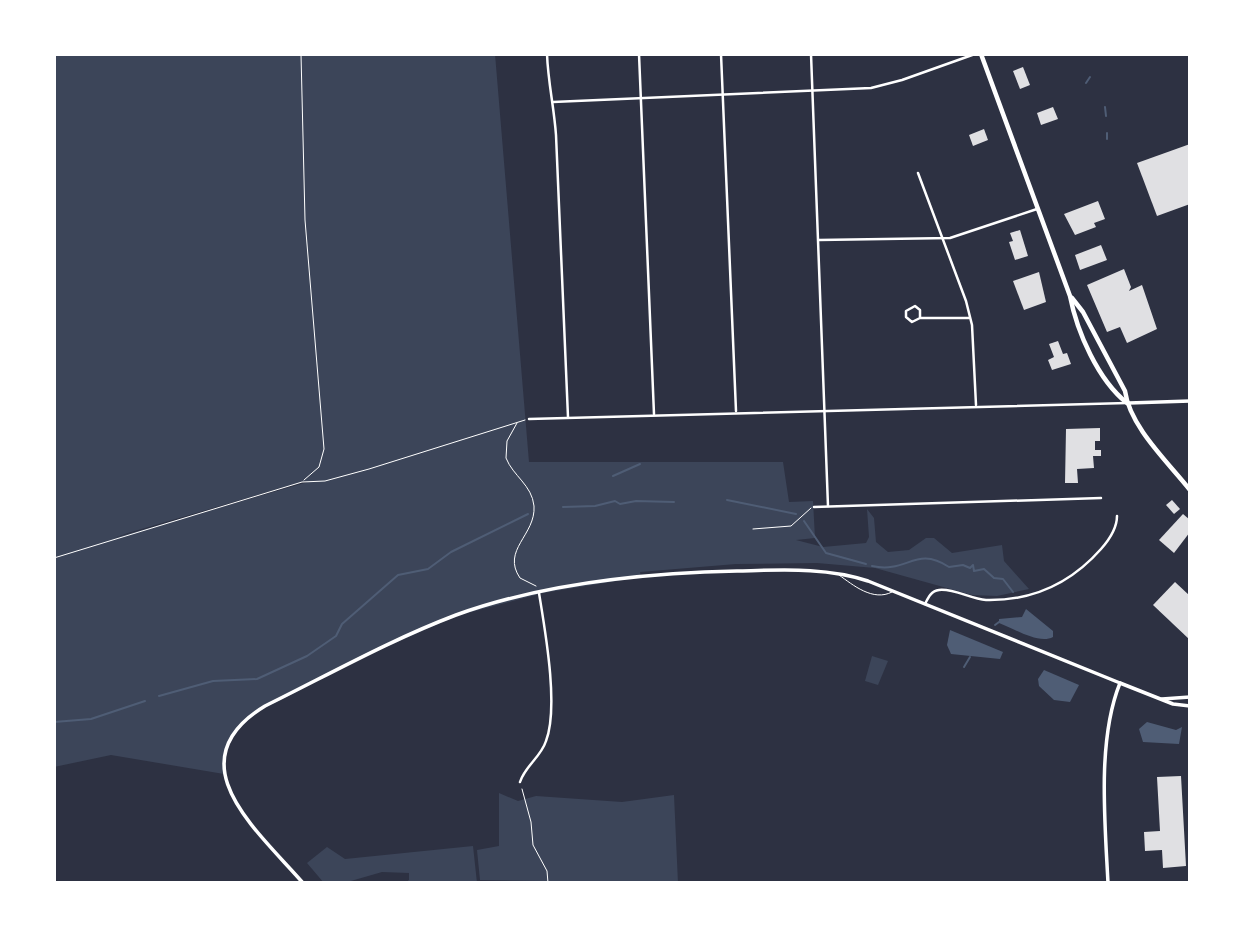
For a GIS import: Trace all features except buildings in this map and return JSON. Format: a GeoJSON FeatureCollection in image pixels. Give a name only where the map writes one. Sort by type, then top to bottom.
{"type":"FeatureCollection","features":[{"type":"Feature","properties":{"kind":"main road"},"geometry":{"type":"LineString","coordinates":[[978,54],[1070,296],[1074,315],[1114,393],[1127,403]]}},
{"type":"Feature","properties":{"kind":"main road"},"geometry":{"type":"LineString","coordinates":[[1070,296],[1083,312],[1125,391],[1127,403],[1137,422],[1190,490]]}},
{"type":"Feature","properties":{"kind":"street"},"geometry":{"type":"LineString","coordinates":[[547,54],[548,91],[553,102],[568,417]]}},
{"type":"Feature","properties":{"kind":"street"},"geometry":{"type":"LineString","coordinates":[[639,54],[654,414]]}},
{"type":"Feature","properties":{"kind":"street"},"geometry":{"type":"LineString","coordinates":[[721,54],[736,412]]}},
{"type":"Feature","properties":{"kind":"street"},"geometry":{"type":"LineString","coordinates":[[811,54],[828,506]]}},
{"type":"Feature","properties":{"kind":"street"},"geometry":{"type":"LineString","coordinates":[[553,102],[884,86],[978,54]]}},
{"type":"Feature","properties":{"kind":"street"},"geometry":{"type":"LineString","coordinates":[[918,173],[970,317],[976,405]]}},
{"type":"Feature","properties":{"kind":"street"},"geometry":{"type":"LineString","coordinates":[[819,240],[943,238],[967,234],[1037,209]]}},
{"type":"Feature","properties":{"kind":"street"},"geometry":{"type":"LineString","coordinates":[[920,318],[918,308],[907,309],[907,319],[915,321],[920,318],[970,317]]}},
{"type":"Feature","properties":{"kind":"street"},"geometry":{"type":"LineString","coordinates":[[529,419],[1190,401]]}},
{"type":"Feature","properties":{"kind":"street"},"geometry":{"type":"LineString","coordinates":[[814,508],[1101,498]]}},
{"type":"Feature","properties":{"kind":"street"},"geometry":{"type":"LineString","coordinates":[[925,604],[931,593],[939,590],[982,600],[1007,600],[1044,591],[1070,577],[1093,559],[1113,534],[1117,516]]}},
{"type":"Feature","properties":{"kind":"street"},"geometry":{"type":"LineString","coordinates":[[303,883],[241,812],[229,793],[224,758],[226,747],[238,726],[265,706],[425,627],[475,609],[539,593],[666,573],[835,572],[894,591],[1160,699],[1190,706]]}},
{"type":"Feature","properties":{"kind":"street"},"geometry":{"type":"LineString","coordinates":[[520,782],[544,748],[550,729],[547,641],[539,593]]}},
{"type":"Feature","properties":{"kind":"street"},"geometry":{"type":"LineString","coordinates":[[1108,883],[1106,742],[1109,717],[1120,683]]}},
{"type":"Feature","properties":{"kind":"street"},"geometry":{"type":"LineString","coordinates":[[1160,699],[1190,697]]}},
{"type":"Feature","properties":{"kind":"lane"},"geometry":{"type":"LineString","coordinates":[[753,529],[791,526],[814,508]]}},
{"type":"Feature","properties":{"kind":"lane"},"geometry":{"type":"LineString","coordinates":[[835,572],[859,590],[883,595],[894,591]]}},
{"type":"Feature","properties":{"kind":"path"},"geometry":{"type":"LineString","coordinates":[[301,54],[305,220],[324,449],[319,467],[302,482]]}},
{"type":"Feature","properties":{"kind":"path"},"geometry":{"type":"LineString","coordinates":[[54,558],[302,482],[325,481],[369,469],[529,419]]}},
{"type":"Feature","properties":{"kind":"path"},"geometry":{"type":"LineString","coordinates":[[518,423],[507,441],[506,458],[528,488],[534,512],[529,529],[514,552],[513,562],[520,578],[539,587],[539,593]]}},
{"type":"Feature","properties":{"kind":"path"},"geometry":{"type":"LineString","coordinates":[[520,782],[531,822],[533,845],[547,871],[548,883]]}},
{"type":"Feature","properties":{"kind":"shaded area"},"geometry":{"type":"Polygon","coordinates":[[[54,54],[495,54],[529,462],[783,462],[789,502],[813,501],[815,538],[796,540],[823,547],[866,543],[869,537],[867,509],[874,518],[876,542],[888,552],[909,550],[926,538],[934,538],[952,553],[1002,545],[1004,561],[1029,589],[997,596],[972,595],[875,568],[817,563],[736,564],[640,572],[641,577],[543,593],[456,616],[368,655],[246,718],[229,744],[224,774],[111,755],[54,767],[54,559],[59,557],[54,558],[54,54]],[[302,482],[114,538],[308,482],[302,482]]]}},
{"type":"Feature","properties":{"kind":"shaded area"},"geometry":{"type":"Polygon","coordinates":[[[1026,609],[1053,631],[1053,637],[1033,637],[999,623],[999,619],[1022,617],[1026,609]]]}},
{"type":"Feature","properties":{"kind":"shaded area"},"geometry":{"type":"Polygon","coordinates":[[[950,630],[1003,652],[1000,659],[951,654],[947,645],[950,630]]]}},
{"type":"Feature","properties":{"kind":"shaded area"},"geometry":{"type":"Polygon","coordinates":[[[872,656],[888,661],[878,685],[865,681],[872,656]]]}},
{"type":"Feature","properties":{"kind":"shaded area"},"geometry":{"type":"Polygon","coordinates":[[[1044,670],[1079,685],[1070,702],[1054,700],[1039,686],[1038,679],[1044,670]]]}},
{"type":"Feature","properties":{"kind":"shaded area"},"geometry":{"type":"Polygon","coordinates":[[[1147,722],[1176,730],[1182,727],[1179,744],[1143,742],[1139,729],[1147,722]]]}},
{"type":"Feature","properties":{"kind":"shaded area"},"geometry":{"type":"Polygon","coordinates":[[[499,793],[518,801],[536,796],[622,802],[674,795],[678,883],[480,880],[477,850],[499,846],[499,793]]]}},
{"type":"Feature","properties":{"kind":"shaded area"},"geometry":{"type":"Polygon","coordinates":[[[473,846],[477,883],[405,883],[409,880],[409,873],[382,872],[344,883],[324,883],[307,863],[327,847],[345,859],[473,846]]]}},
{"type":"Feature","properties":{"kind":"waterway"},"geometry":{"type":"LineString","coordinates":[[1086,83],[1090,77]]}},
{"type":"Feature","properties":{"kind":"waterway"},"geometry":{"type":"LineString","coordinates":[[1105,107],[1106,116]]}},
{"type":"Feature","properties":{"kind":"waterway"},"geometry":{"type":"LineString","coordinates":[[1107,133],[1107,139]]}},
{"type":"Feature","properties":{"kind":"waterway"},"geometry":{"type":"LineString","coordinates":[[613,476],[640,464]]}},
{"type":"Feature","properties":{"kind":"waterway"},"geometry":{"type":"LineString","coordinates":[[727,500],[796,514]]}},
{"type":"Feature","properties":{"kind":"waterway"},"geometry":{"type":"LineString","coordinates":[[563,507],[595,506],[615,501],[620,504],[636,501],[674,502]]}},
{"type":"Feature","properties":{"kind":"waterway"},"geometry":{"type":"LineString","coordinates":[[159,696],[213,681],[257,679],[307,656],[336,636],[342,624],[398,575],[428,569],[451,552],[528,514]]}},
{"type":"Feature","properties":{"kind":"waterway"},"geometry":{"type":"LineString","coordinates":[[804,521],[826,553],[866,564]]}},
{"type":"Feature","properties":{"kind":"waterway"},"geometry":{"type":"LineString","coordinates":[[872,566],[894,566],[919,559],[937,561],[949,567],[963,565],[970,568],[973,565],[974,571],[984,569],[994,578],[1003,579],[1013,592]]}},
{"type":"Feature","properties":{"kind":"waterway"},"geometry":{"type":"LineString","coordinates":[[995,625],[999,622]]}},
{"type":"Feature","properties":{"kind":"waterway"},"geometry":{"type":"LineString","coordinates":[[964,667],[970,657]]}},
{"type":"Feature","properties":{"kind":"waterway"},"geometry":{"type":"LineString","coordinates":[[54,722],[91,719],[145,701]]}}]}
